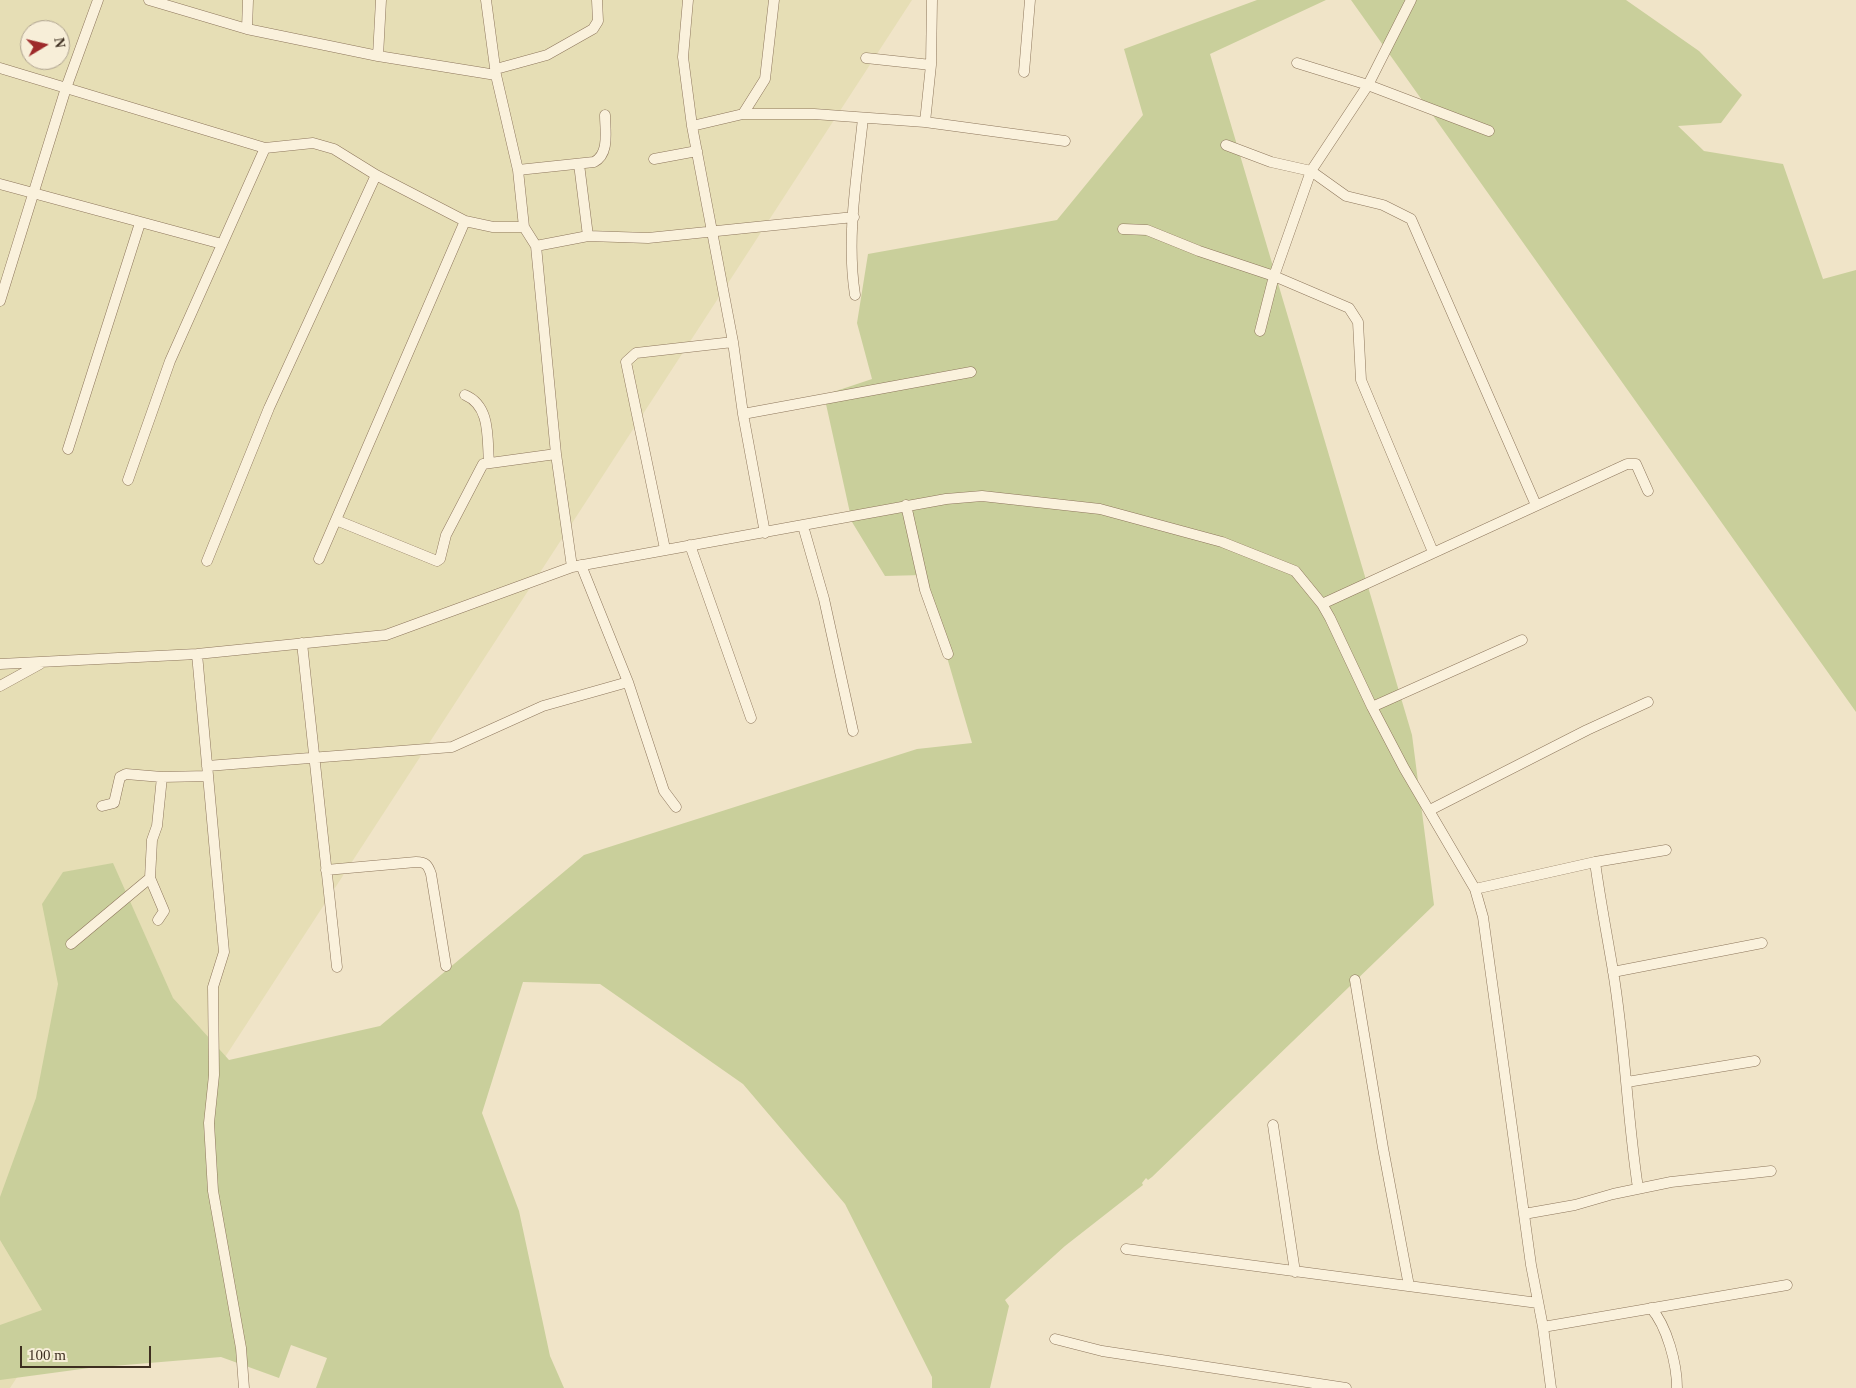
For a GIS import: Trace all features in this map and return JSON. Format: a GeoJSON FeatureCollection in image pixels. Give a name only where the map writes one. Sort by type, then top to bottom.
{"type":"FeatureCollection","features":[{"type":"Feature","properties":{"kind":"street"},"geometry":{"type":"LineString","coordinates":[[0,299],[66,88],[98,0]]}},
{"type":"Feature","properties":{"kind":"street"},"geometry":{"type":"LineString","coordinates":[[149,0],[246,29],[378,56],[496,72],[547,56],[593,29],[598,21],[596,0]]}},
{"type":"Feature","properties":{"kind":"street"},"geometry":{"type":"LineString","coordinates":[[246,29],[248,0]]}},
{"type":"Feature","properties":{"kind":"street"},"geometry":{"type":"LineString","coordinates":[[378,56],[381,0]]}},
{"type":"Feature","properties":{"kind":"street"},"geometry":{"type":"LineString","coordinates":[[486,0],[496,72],[518,170],[524,227],[536,246],[556,454],[577,566],[628,682],[664,791],[676,807]]}},
{"type":"Feature","properties":{"kind":"street"},"geometry":{"type":"LineString","coordinates":[[688,0],[683,57],[692,126],[734,342],[743,414],[765,532]]}},
{"type":"Feature","properties":{"kind":"street"},"geometry":{"type":"LineString","coordinates":[[744,114],[764,79],[774,0]]}},
{"type":"Feature","properties":{"kind":"street"},"geometry":{"type":"LineString","coordinates":[[925,122],[931,64],[932,0]]}},
{"type":"Feature","properties":{"kind":"street"},"geometry":{"type":"LineString","coordinates":[[1024,72],[1030,0]]}},
{"type":"Feature","properties":{"kind":"street"},"geometry":{"type":"LineString","coordinates":[[1260,331],[1274,276],[1311,172],[1368,85],[1411,0]]}},
{"type":"Feature","properties":{"kind":"street"},"geometry":{"type":"LineString","coordinates":[[866,58],[931,64]]}},
{"type":"Feature","properties":{"kind":"street"},"geometry":{"type":"LineString","coordinates":[[1297,63],[1368,85],[1489,130]]}},
{"type":"Feature","properties":{"kind":"street"},"geometry":{"type":"LineString","coordinates":[[0,68],[265,148],[313,143],[334,149],[376,175],[465,221],[493,227],[524,227]]}},
{"type":"Feature","properties":{"kind":"street"},"geometry":{"type":"LineString","coordinates":[[692,126],[744,114],[814,114],[925,122],[1065,141]]}},
{"type":"Feature","properties":{"kind":"street"},"geometry":{"type":"LineString","coordinates":[[518,170],[594,162],[600,159],[605,148],[605,115]]}},
{"type":"Feature","properties":{"kind":"street"},"geometry":{"type":"LineString","coordinates":[[855,295],[850,266],[850,240],[854,217],[863,118]]}},
{"type":"Feature","properties":{"kind":"street"},"geometry":{"type":"LineString","coordinates":[[1226,145],[1271,162],[1311,172],[1346,196],[1383,205],[1412,219],[1536,505]]}},
{"type":"Feature","properties":{"kind":"street"},"geometry":{"type":"LineString","coordinates":[[128,480],[170,361],[265,148]]}},
{"type":"Feature","properties":{"kind":"street"},"geometry":{"type":"LineString","coordinates":[[654,159],[697,150]]}},
{"type":"Feature","properties":{"kind":"street"},"geometry":{"type":"LineString","coordinates":[[579,164],[588,236]]}},
{"type":"Feature","properties":{"kind":"street"},"geometry":{"type":"LineString","coordinates":[[207,561],[268,408],[376,175]]}},
{"type":"Feature","properties":{"kind":"street"},"geometry":{"type":"LineString","coordinates":[[0,184],[222,244]]}},
{"type":"Feature","properties":{"kind":"street"},"geometry":{"type":"LineString","coordinates":[[536,246],[588,236],[648,238],[854,217]]}},
{"type":"Feature","properties":{"kind":"street"},"geometry":{"type":"LineString","coordinates":[[319,559],[465,221]]}},
{"type":"Feature","properties":{"kind":"street"},"geometry":{"type":"LineString","coordinates":[[68,449],[140,223]]}},
{"type":"Feature","properties":{"kind":"street"},"geometry":{"type":"LineString","coordinates":[[1123,229],[1147,230],[1199,251],[1274,276],[1349,308],[1354,315],[1358,330],[1361,380],[1433,552]]}},
{"type":"Feature","properties":{"kind":"street"},"geometry":{"type":"LineString","coordinates":[[665,549],[626,362],[636,353],[734,342]]}},
{"type":"Feature","properties":{"kind":"street"},"geometry":{"type":"LineString","coordinates":[[743,414],[971,372]]}},
{"type":"Feature","properties":{"kind":"street"},"geometry":{"type":"LineString","coordinates":[[466,395],[476,399],[483,410],[489,462]]}},
{"type":"Feature","properties":{"kind":"street"},"geometry":{"type":"LineString","coordinates":[[336,520],[437,561],[440,559],[446,536],[478,469],[483,464],[556,454]]}},
{"type":"Feature","properties":{"kind":"street"},"geometry":{"type":"LineString","coordinates":[[1322,604],[1632,462],[1636,464],[1648,491]]}},
{"type":"Feature","properties":{"kind":"street"},"geometry":{"type":"LineString","coordinates":[[0,664],[197,654],[386,634],[577,566],[803,526],[906,505],[982,496],[1100,509],[1222,542],[1264,557],[1295,571],[1322,604],[1404,768],[1475,889],[1483,917],[1524,1214],[1551,1388]]}},
{"type":"Feature","properties":{"kind":"street"},"geometry":{"type":"LineString","coordinates":[[906,505],[925,590],[948,654]]}},
{"type":"Feature","properties":{"kind":"street"},"geometry":{"type":"LineString","coordinates":[[803,526],[824,599],[853,731]]}},
{"type":"Feature","properties":{"kind":"street"},"geometry":{"type":"LineString","coordinates":[[690,546],[751,718]]}},
{"type":"Feature","properties":{"kind":"street"},"geometry":{"type":"LineString","coordinates":[[1372,707],[1522,640]]}},
{"type":"Feature","properties":{"kind":"street"},"geometry":{"type":"LineString","coordinates":[[302,643],[337,967]]}},
{"type":"Feature","properties":{"kind":"street"},"geometry":{"type":"LineString","coordinates":[[197,654],[224,952],[213,987],[214,1075],[210,1133],[213,1191],[241,1348],[244,1388]]}},
{"type":"Feature","properties":{"kind":"street"},"geometry":{"type":"LineString","coordinates":[[0,686],[43,663]]}},
{"type":"Feature","properties":{"kind":"street"},"geometry":{"type":"LineString","coordinates":[[102,806],[114,803],[120,777],[126,774],[162,777],[315,759],[452,747],[543,706],[628,682]]}},
{"type":"Feature","properties":{"kind":"street"},"geometry":{"type":"LineString","coordinates":[[1430,810],[1587,730],[1648,702]]}},
{"type":"Feature","properties":{"kind":"street"},"geometry":{"type":"LineString","coordinates":[[158,920],[164,911],[150,878],[152,840],[157,826],[162,777]]}},
{"type":"Feature","properties":{"kind":"street"},"geometry":{"type":"LineString","coordinates":[[1475,889],[1595,862],[1666,850]]}},
{"type":"Feature","properties":{"kind":"street"},"geometry":{"type":"LineString","coordinates":[[326,870],[416,862],[428,865],[446,966]]}},
{"type":"Feature","properties":{"kind":"street"},"geometry":{"type":"LineString","coordinates":[[1595,862],[1613,972],[1626,1082],[1629,1128],[1638,1188]]}},
{"type":"Feature","properties":{"kind":"street"},"geometry":{"type":"LineString","coordinates":[[71,944],[150,878]]}},
{"type":"Feature","properties":{"kind":"street"},"geometry":{"type":"LineString","coordinates":[[1613,972],[1762,943]]}},
{"type":"Feature","properties":{"kind":"street"},"geometry":{"type":"LineString","coordinates":[[1355,980],[1383,1148],[1410,1286]]}},
{"type":"Feature","properties":{"kind":"street"},"geometry":{"type":"LineString","coordinates":[[1626,1082],[1755,1061]]}},
{"type":"Feature","properties":{"kind":"street"},"geometry":{"type":"LineString","coordinates":[[1273,1125],[1295,1272]]}},
{"type":"Feature","properties":{"kind":"street"},"geometry":{"type":"LineString","coordinates":[[1524,1214],[1575,1205],[1638,1188],[1671,1182],[1771,1171]]}},
{"type":"Feature","properties":{"kind":"street"},"geometry":{"type":"LineString","coordinates":[[1126,1249],[1538,1303]]}},
{"type":"Feature","properties":{"kind":"street"},"geometry":{"type":"LineString","coordinates":[[1543,1327],[1787,1285]]}},
{"type":"Feature","properties":{"kind":"street"},"geometry":{"type":"LineString","coordinates":[[1651,1308],[1659,1318],[1673,1355],[1677,1369],[1677,1388]]}},
{"type":"Feature","properties":{"kind":"street"},"geometry":{"type":"LineString","coordinates":[[1054,1339],[1102,1350],[1346,1388]]}},
{"type":"Feature","properties":{"kind":"shaded area"},"geometry":{"type":"Polygon","coordinates":[[[0,0],[912,0],[10,1388],[0,1388],[0,0]]]}},
{"type":"Feature","properties":{"kind":"green space"},"geometry":{"type":"Polygon","coordinates":[[[1257,0],[1326,0],[1210,54],[1412,735],[1434,905],[1152,1177],[1148,1180],[1146,1178],[1142,1183],[1143,1185],[1065,1246],[1005,1300],[1009,1306],[990,1388],[932,1388],[932,1377],[845,1204],[743,1084],[600,984],[523,982],[482,1113],[519,1211],[550,1356],[564,1388],[316,1388],[327,1358],[291,1345],[279,1378],[221,1357],[89,1368],[0,1380],[0,1325],[42,1310],[0,1240],[0,1197],[36,1098],[58,984],[42,904],[63,872],[113,863],[173,998],[229,1060],[380,1026],[584,855],[917,749],[972,743],[923,575],[885,576],[852,522],[824,395],[872,379],[857,323],[868,254],[1057,220],[1143,115],[1124,49],[1257,0]]]}},
{"type":"Feature","properties":{"kind":"green space"},"geometry":{"type":"Polygon","coordinates":[[[1351,0],[1626,0],[1699,51],[1742,95],[1721,123],[1678,126],[1704,151],[1783,164],[1823,279],[1856,270],[1856,712],[1351,0]]]}}]}
